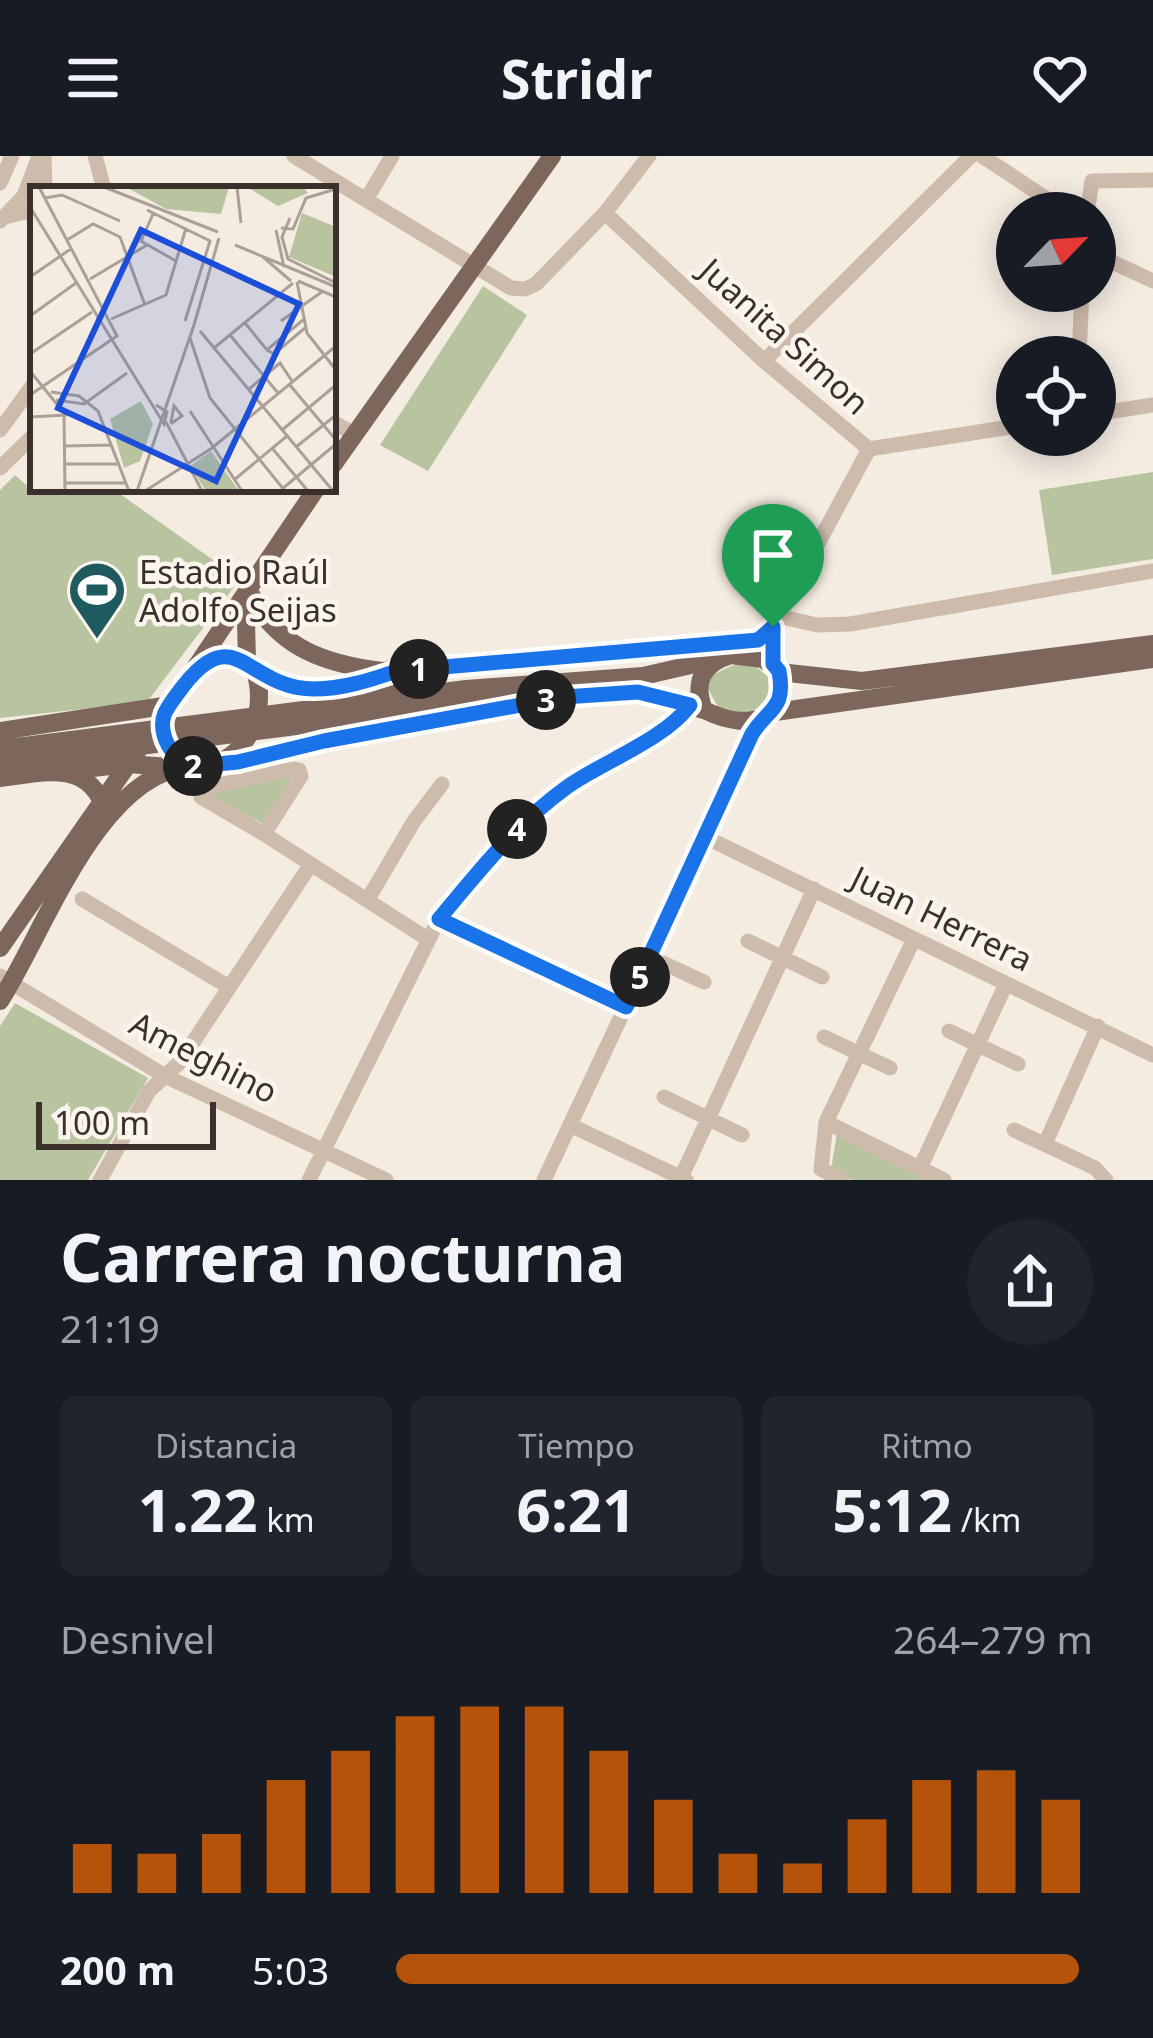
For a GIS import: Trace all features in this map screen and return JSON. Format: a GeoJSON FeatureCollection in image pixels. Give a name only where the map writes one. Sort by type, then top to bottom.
{"type":"FeatureCollection","features":[{"type":"Feature","properties":{"kind":"main road"},"geometry":{"type":"LineString","coordinates":[[336,460],[552,156]]}},
{"type":"Feature","properties":{"kind":"main road"},"geometry":{"type":"LineString","coordinates":[[0,948],[314,492]]}},
{"type":"Feature","properties":{"kind":"main road"},"geometry":{"type":"LineString","coordinates":[[0,1001],[6,980],[51,901],[117,806],[138,786],[244,743],[258,721],[261,692],[251,667],[246,621],[269,557]]}},
{"type":"Feature","properties":{"kind":"main road"},"geometry":{"type":"LineString","coordinates":[[252,598],[277,632],[308,654],[349,667],[397,671]]}},
{"type":"Feature","properties":{"kind":"main road"},"geometry":{"type":"LineString","coordinates":[[353,685],[397,671],[769,628]]}},
{"type":"Feature","properties":{"kind":"main road"},"geometry":{"type":"LineString","coordinates":[[0,778],[127,764],[192,766],[724,657],[751,656],[776,668],[862,681],[1153,644]]}},
{"type":"Feature","properties":{"kind":"main road"},"geometry":{"type":"LineString","coordinates":[[197,666],[223,656],[298,687],[464,674],[558,689],[638,692],[697,701],[725,719],[1153,659]]}},
{"type":"Feature","properties":{"kind":"main road"},"geometry":{"type":"LineString","coordinates":[[697,701],[702,673],[724,657]]}},
{"type":"Feature","properties":{"kind":"main road"},"geometry":{"type":"LineString","coordinates":[[768,716],[782,686],[776,668]]}},
{"type":"Feature","properties":{"kind":"main road"},"geometry":{"type":"LineString","coordinates":[[0,749],[558,689]]}},
{"type":"Feature","properties":{"kind":"main road"},"geometry":{"type":"LineString","coordinates":[[0,764],[467,697]]}},
{"type":"Feature","properties":{"kind":"main road"},"geometry":{"type":"LineString","coordinates":[[0,730],[166,711]]}},
{"type":"Feature","properties":{"kind":"main road"},"geometry":{"type":"LineString","coordinates":[[166,711],[170,749],[192,766]]}},
{"type":"Feature","properties":{"kind":"main road"},"geometry":{"type":"LineString","coordinates":[[68,771],[87,780],[102,802]]}},
{"type":"Feature","properties":{"kind":"street"},"geometry":{"type":"LineString","coordinates":[[0,183],[12,156]]}},
{"type":"Feature","properties":{"kind":"street"},"geometry":{"type":"LineString","coordinates":[[41,156],[45,186]]}},
{"type":"Feature","properties":{"kind":"street"},"geometry":{"type":"LineString","coordinates":[[4,219],[24,196],[41,156]]}},
{"type":"Feature","properties":{"kind":"street"},"geometry":{"type":"LineString","coordinates":[[95,156],[103,186]]}},
{"type":"Feature","properties":{"kind":"street"},"geometry":{"type":"LineString","coordinates":[[294,156],[511,288],[525,289],[536,284],[605,213],[649,156]]}},
{"type":"Feature","properties":{"kind":"street"},"geometry":{"type":"LineString","coordinates":[[366,200],[392,156]]}},
{"type":"Feature","properties":{"kind":"street"},"geometry":{"type":"LineString","coordinates":[[764,362],[971,156]]}},
{"type":"Feature","properties":{"kind":"street"},"geometry":{"type":"LineString","coordinates":[[982,156],[1036,192]]}},
{"type":"Feature","properties":{"kind":"street"},"geometry":{"type":"LineString","coordinates":[[1090,192],[1092,181],[1153,180]]}},
{"type":"Feature","properties":{"kind":"street","name":"Juanita Simon"},"geometry":{"type":"LineString","coordinates":[[605,213],[764,362],[869,449],[996,429]]}},
{"type":"Feature","properties":{"kind":"street"},"geometry":{"type":"LineString","coordinates":[[1116,264],[1153,281]]}},
{"type":"Feature","properties":{"kind":"street"},"geometry":{"type":"LineString","coordinates":[[0,430],[30,389]]}},
{"type":"Feature","properties":{"kind":"street"},"geometry":{"type":"LineString","coordinates":[[1116,411],[1153,405]]}},
{"type":"Feature","properties":{"kind":"street"},"geometry":{"type":"LineString","coordinates":[[336,424],[354,434]]}},
{"type":"Feature","properties":{"kind":"street"},"geometry":{"type":"LineString","coordinates":[[0,468],[30,439]]}},
{"type":"Feature","properties":{"kind":"street"},"geometry":{"type":"LineString","coordinates":[[724,657],[769,628],[869,449]]}},
{"type":"Feature","properties":{"kind":"street"},"geometry":{"type":"LineString","coordinates":[[769,628],[833,626],[1153,571]]}},
{"type":"Feature","properties":{"kind":"street"},"geometry":{"type":"LineString","coordinates":[[769,628],[776,668]]}},
{"type":"Feature","properties":{"kind":"street"},"geometry":{"type":"LineString","coordinates":[[309,1180],[439,919],[529,818],[594,769],[675,722],[697,701]]}},
{"type":"Feature","properties":{"kind":"street"},"geometry":{"type":"LineString","coordinates":[[544,1180],[705,837],[768,716]]}},
{"type":"Feature","properties":{"kind":"street"},"geometry":{"type":"LineString","coordinates":[[264,834],[301,776],[299,770],[204,788],[200,793],[426,938]]}},
{"type":"Feature","properties":{"kind":"street"},"geometry":{"type":"LineString","coordinates":[[368,899],[414,820],[442,784]]}},
{"type":"Feature","properties":{"kind":"street","name":"Juan Herrera"},"geometry":{"type":"LineString","coordinates":[[705,837],[1153,1055]]}},
{"type":"Feature","properties":{"kind":"street"},"geometry":{"type":"LineString","coordinates":[[100,1180],[149,1091],[180,1062],[311,864]]}},
{"type":"Feature","properties":{"kind":"street"},"geometry":{"type":"LineString","coordinates":[[570,1125],[682,1179],[814,889]]}},
{"type":"Feature","properties":{"kind":"street"},"geometry":{"type":"LineString","coordinates":[[82,899],[230,987]]}},
{"type":"Feature","properties":{"kind":"street"},"geometry":{"type":"LineString","coordinates":[[439,919],[626,1007]]}},
{"type":"Feature","properties":{"kind":"street"},"geometry":{"type":"LineString","coordinates":[[842,1180],[819,1175],[826,1122],[914,939]]}},
{"type":"Feature","properties":{"kind":"street"},"geometry":{"type":"LineString","coordinates":[[748,941],[822,976]]}},
{"type":"Feature","properties":{"kind":"street"},"geometry":{"type":"LineString","coordinates":[[650,957],[704,982]]}},
{"type":"Feature","properties":{"kind":"street","name":"Ameghino"},"geometry":{"type":"LineString","coordinates":[[6,980],[165,1076],[386,1180]]}},
{"type":"Feature","properties":{"kind":"street"},"geometry":{"type":"LineString","coordinates":[[920,1168],[1006,984]]}},
{"type":"Feature","properties":{"kind":"street"},"geometry":{"type":"LineString","coordinates":[[1045,1144],[1098,1026]]}},
{"type":"Feature","properties":{"kind":"street"},"geometry":{"type":"LineString","coordinates":[[949,1031],[1018,1064]]}},
{"type":"Feature","properties":{"kind":"street"},"geometry":{"type":"LineString","coordinates":[[824,1037],[890,1068]]}},
{"type":"Feature","properties":{"kind":"street"},"geometry":{"type":"LineString","coordinates":[[664,1097],[742,1135]]}},
{"type":"Feature","properties":{"kind":"street"},"geometry":{"type":"LineString","coordinates":[[826,1122],[944,1180]]}},
{"type":"Feature","properties":{"kind":"street"},"geometry":{"type":"LineString","coordinates":[[1014,1130],[1095,1168],[1106,1180]]}},
{"type":"Feature","properties":{"kind":"green space"},"geometry":{"type":"Polygon","coordinates":[[[483,286],[527,315],[428,471],[380,445],[483,286]]]}},
{"type":"Feature","properties":{"kind":"green space"},"geometry":{"type":"Polygon","coordinates":[[[1153,472],[1153,559],[1052,575],[1039,490],[1153,472]]]}},
{"type":"Feature","properties":{"kind":"green space","name":"Estadio Raúl Adolfo Seijas"},"geometry":{"type":"Polygon","coordinates":[[[15,475],[35,493],[117,492],[240,579],[147,702],[0,718],[0,490],[15,475]]]}},
{"type":"Feature","properties":{"kind":"green space"},"geometry":{"type":"Polygon","coordinates":[[[736,664],[755,666],[772,680],[771,698],[749,714],[719,709],[707,687],[712,675],[736,664]]]}},
{"type":"Feature","properties":{"kind":"green space"},"geometry":{"type":"Polygon","coordinates":[[[293,779],[263,824],[208,794],[293,779]]]}},
{"type":"Feature","properties":{"kind":"green space"},"geometry":{"type":"Polygon","coordinates":[[[15,1003],[148,1078],[88,1180],[0,1180],[0,1026],[15,1003]]]}},
{"type":"Feature","properties":{"kind":"green space"},"geometry":{"type":"Polygon","coordinates":[[[837,1132],[936,1180],[852,1180],[831,1170],[837,1132]]]}},
{"type":"Feature","properties":{"kind":"place","name":"Estadio Raúl Adolfo Seijas"},"geometry":{"type":"Point","coordinates":[97,641]}},
{"type":"Feature","properties":{"kind":"route"},"geometry":{"type":"LineString","coordinates":[[773,627],[773,664],[779,671],[781,698],[775,712],[761,720],[752,734],[626,1007],[439,919],[529,818],[594,769],[675,722],[690,705],[638,692],[564,697],[324,741],[238,762],[196,766],[176,756],[163,731],[162,717],[197,666],[210,658],[235,657],[284,684],[315,689],[353,685],[397,671],[758,640],[773,627]]}}]}
